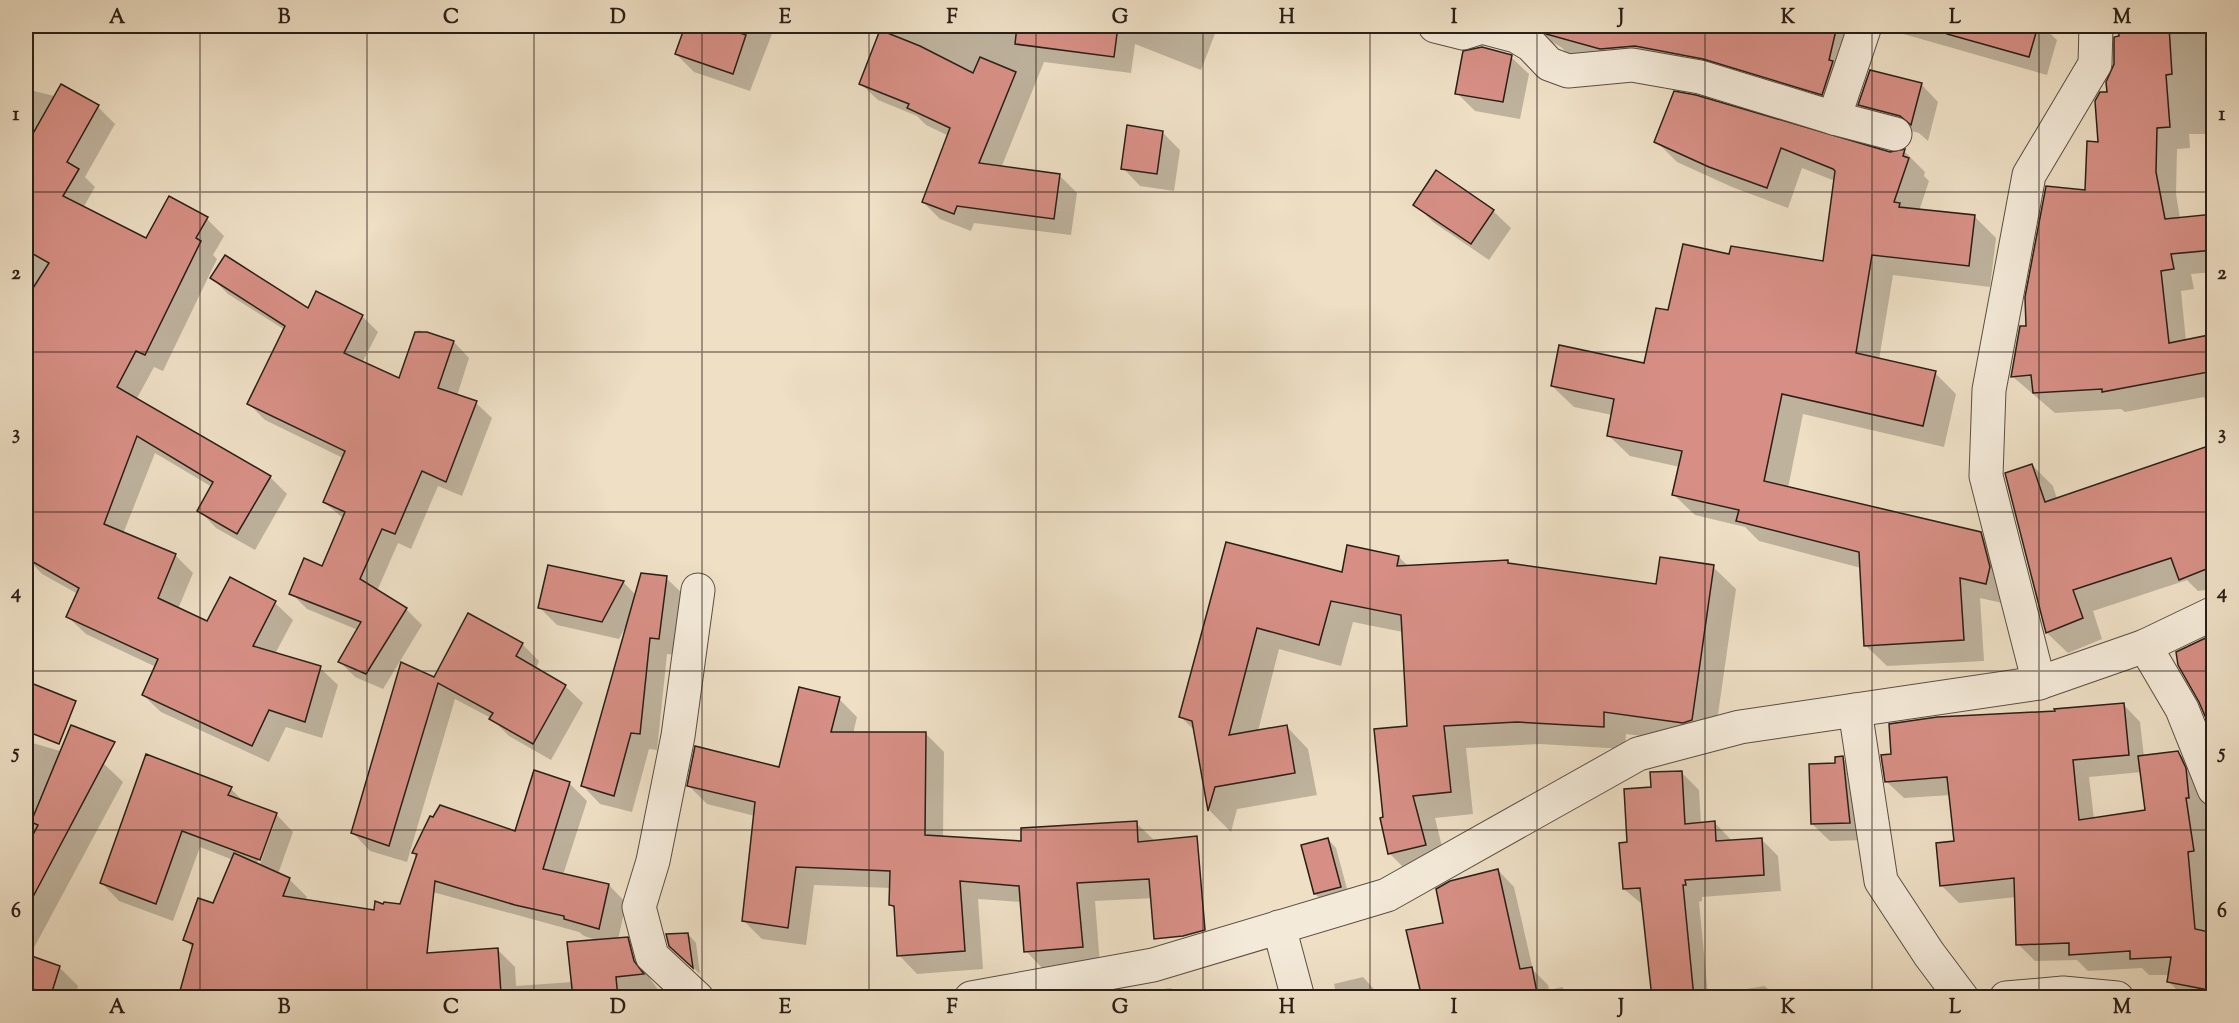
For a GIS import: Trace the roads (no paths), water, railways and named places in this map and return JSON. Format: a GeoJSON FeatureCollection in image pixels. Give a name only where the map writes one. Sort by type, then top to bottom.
{"type":"FeatureCollection","features":[{"type":"Feature","properties":{"kind":"street"},"geometry":{"type":"LineString","coordinates":[[1435,26],[1463,33],[1482,27],[1516,36],[1531,45],[1549,64],[1568,72],[1632,65],[1689,75],[1895,134]]}},
{"type":"Feature","properties":{"kind":"street"},"geometry":{"type":"LineString","coordinates":[[1834,118],[1865,26]]}},
{"type":"Feature","properties":{"kind":"street"},"geometry":{"type":"LineString","coordinates":[[2039,683],[1986,476],[1989,390],[2028,175],[2094,64],[2096,26]]}},
{"type":"Feature","properties":{"kind":"street"},"geometry":{"type":"LineString","coordinates":[[697,998],[652,956],[639,907],[652,861],[678,736],[698,590]]}},
{"type":"Feature","properties":{"kind":"street"},"geometry":{"type":"LineString","coordinates":[[971,998],[1153,965],[1387,895],[1638,754],[1740,727],[2039,683],[2145,646],[2214,613]]}},
{"type":"Feature","properties":{"kind":"street"},"geometry":{"type":"LineString","coordinates":[[2145,646],[2181,709],[2214,789]]}},
{"type":"Feature","properties":{"kind":"street"},"geometry":{"type":"LineString","coordinates":[[1861,710],[1881,881],[1922,945],[1962,998]]}},
{"type":"Feature","properties":{"kind":"street"},"geometry":{"type":"LineString","coordinates":[[1279,927],[1298,998]]}},
{"type":"Feature","properties":{"kind":"street"},"geometry":{"type":"LineString","coordinates":[[2006,998],[2063,993],[2117,998]]}}]}
